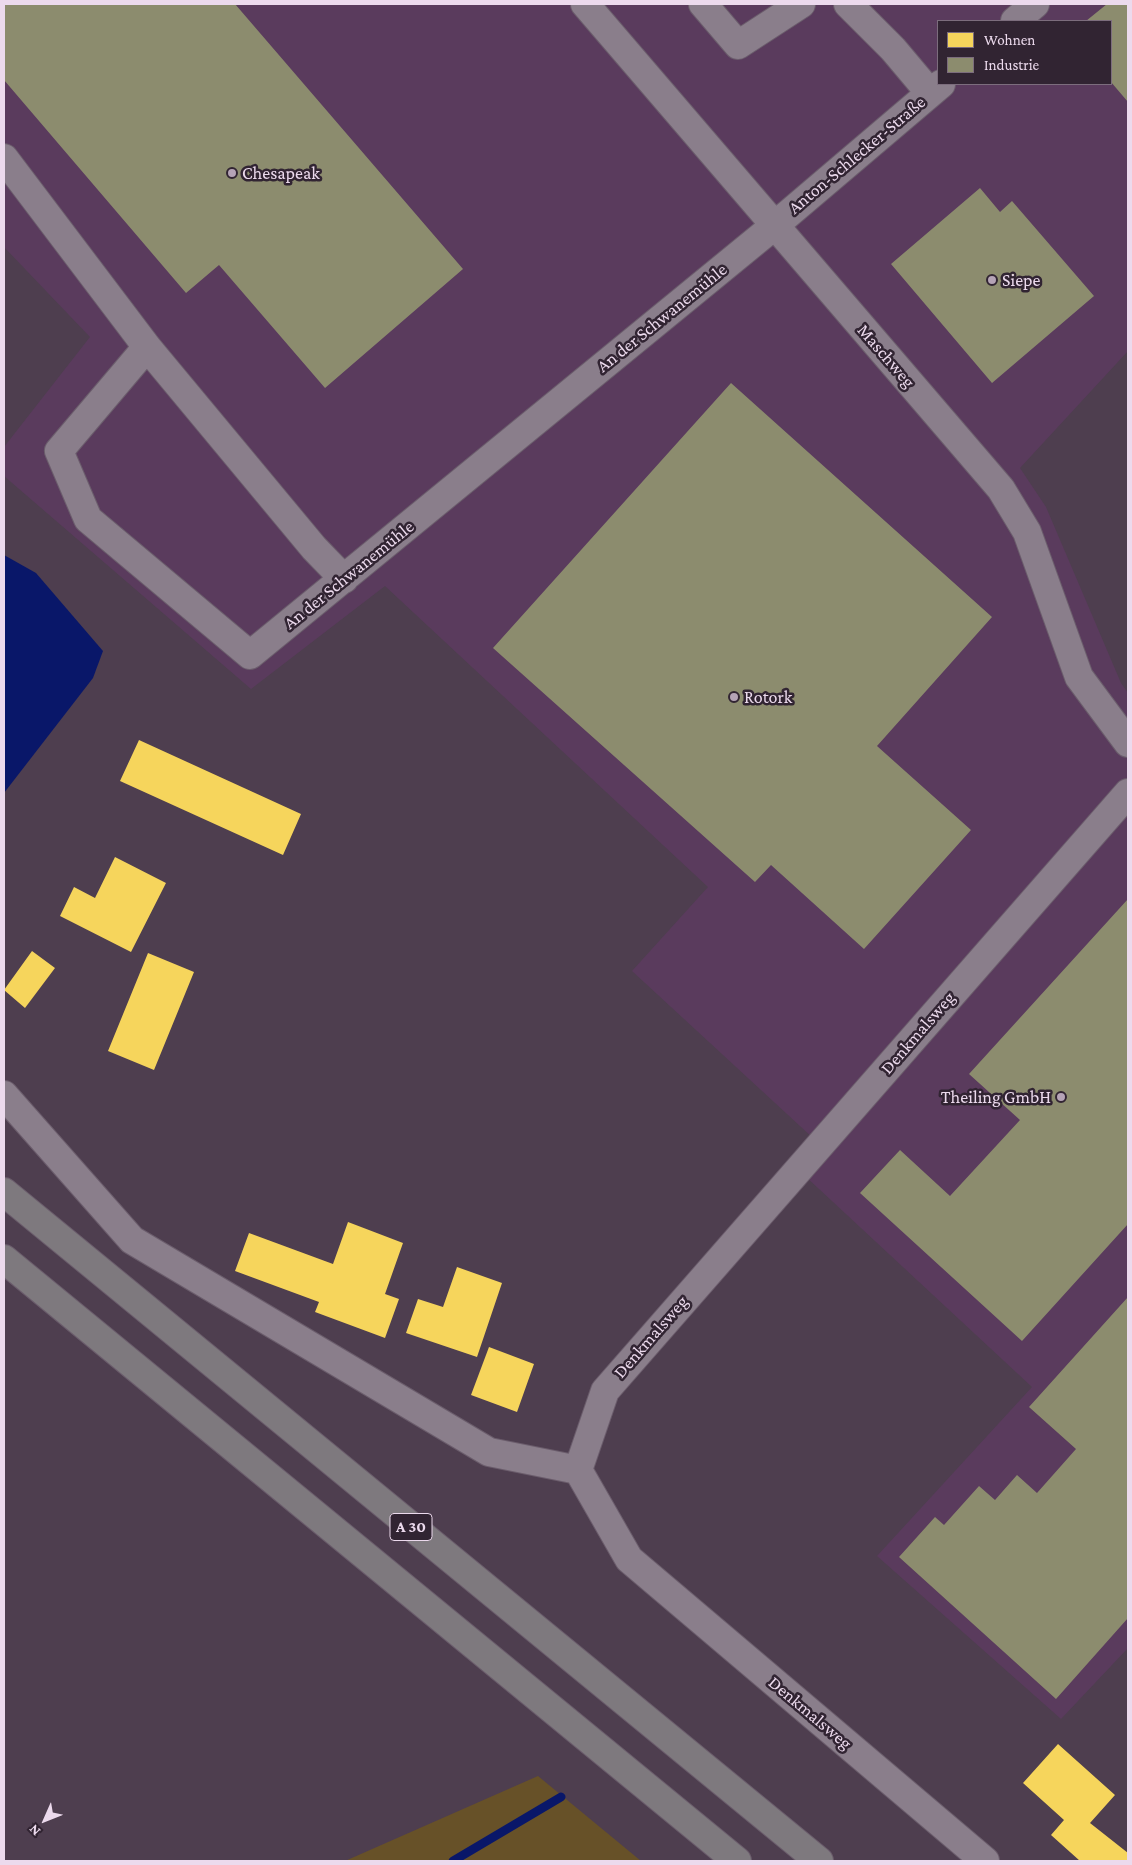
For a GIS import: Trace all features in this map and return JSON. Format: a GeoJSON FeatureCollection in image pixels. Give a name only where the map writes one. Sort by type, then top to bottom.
{"type":"FeatureCollection","features":[{"type":"Feature","properties":{"kind":"highway","name":"A 30"},"geometry":{"type":"LineString","coordinates":[[4,1192],[819,1861]]}},
{"type":"Feature","properties":{"kind":"highway"},"geometry":{"type":"LineString","coordinates":[[4,1259],[737,1861]]}},
{"type":"Feature","properties":{"kind":"street","name":"Maschweg"},"geometry":{"type":"LineString","coordinates":[[585,4],[1001,489],[1028,532],[1079,677],[1128,743]]}},
{"type":"Feature","properties":{"kind":"street"},"geometry":{"type":"LineString","coordinates":[[703,4],[738,46],[801,4]]}},
{"type":"Feature","properties":{"kind":"street"},"geometry":{"type":"LineString","coordinates":[[848,4],[936,88]]}},
{"type":"Feature","properties":{"kind":"street"},"geometry":{"type":"LineString","coordinates":[[1016,20],[1035,4]]}},
{"type":"Feature","properties":{"kind":"street","name":"Anton-Schlecker-Straße"},"geometry":{"type":"LineString","coordinates":[[774,226],[936,88]]}},
{"type":"Feature","properties":{"kind":"street"},"geometry":{"type":"LineString","coordinates":[[4,158],[147,347],[314,548],[344,579]]}},
{"type":"Feature","properties":{"kind":"street","name":"An der Schwanemühle"},"geometry":{"type":"LineString","coordinates":[[147,347],[60,451],[88,519],[250,655],[774,226]]}},
{"type":"Feature","properties":{"kind":"street","name":"Denkmalsweg"},"geometry":{"type":"LineString","coordinates":[[985,1861],[629,1559],[578,1470],[605,1391],[1128,793]]}},
{"type":"Feature","properties":{"kind":"street"},"geometry":{"type":"LineString","coordinates":[[4,1095],[132,1240],[489,1452],[578,1470]]}},
{"type":"Feature","properties":{"kind":"shaded area"},"geometry":{"type":"Polygon","coordinates":[[[4,4],[1128,4],[1128,351],[1020,468],[1046,507],[1121,683],[1128,693],[1128,1648],[1061,1719],[877,1556],[1032,1387],[804,1175],[826,1150],[632,971],[708,887],[385,586],[251,689],[4,476],[4,447],[90,337],[4,247],[4,4]]]}},
{"type":"Feature","properties":{"kind":"shaded area"},"geometry":{"type":"Polygon","coordinates":[[[4,555],[36,573],[103,651],[93,678],[4,793],[4,555]]]}},
{"type":"Feature","properties":{"kind":"shaded area"},"geometry":{"type":"Polygon","coordinates":[[[538,1776],[641,1861],[345,1861],[538,1776]]]}},
{"type":"Feature","properties":{"kind":"building: Wohnen"},"geometry":{"type":"Polygon","coordinates":[[[139,740],[301,814],[283,855],[120,781],[139,740]]]}},
{"type":"Feature","properties":{"kind":"building: Wohnen"},"geometry":{"type":"Polygon","coordinates":[[[115,857],[166,883],[131,952],[60,916],[74,887],[95,898],[115,857]]]}},
{"type":"Feature","properties":{"kind":"building: Wohnen"},"geometry":{"type":"Polygon","coordinates":[[[32,951],[55,968],[25,1008],[4,990],[32,951]]]}},
{"type":"Feature","properties":{"kind":"building: Wohnen"},"geometry":{"type":"Polygon","coordinates":[[[148,953],[194,972],[154,1070],[108,1051],[148,953]]]}},
{"type":"Feature","properties":{"kind":"building: Wohnen"},"geometry":{"type":"Polygon","coordinates":[[[348,1222],[403,1243],[385,1294],[399,1299],[385,1338],[315,1312],[319,1302],[235,1271],[249,1233],[333,1264],[348,1222]]]}},
{"type":"Feature","properties":{"kind":"building: Wohnen"},"geometry":{"type":"Polygon","coordinates":[[[457,1267],[502,1283],[477,1357],[406,1333],[418,1299],[443,1307],[457,1267]]]}},
{"type":"Feature","properties":{"kind":"building: Wohnen"},"geometry":{"type":"Polygon","coordinates":[[[489,1347],[534,1364],[517,1412],[471,1395],[489,1347]]]}},
{"type":"Feature","properties":{"kind":"building: Wohnen"},"geometry":{"type":"Polygon","coordinates":[[[1058,1744],[1115,1795],[1090,1823],[1128,1853],[1128,1861],[1080,1861],[1051,1835],[1064,1820],[1023,1783],[1058,1744]]]}},
{"type":"Feature","properties":{"kind":"building: Industrie","name":"Chesapeak"},"geometry":{"type":"Polygon","coordinates":[[[4,4],[235,4],[463,269],[325,388],[219,265],[186,293],[4,80],[4,4]]]}},
{"type":"Feature","properties":{"kind":"building: Industrie"},"geometry":{"type":"Polygon","coordinates":[[[1107,4],[1128,4],[1128,102],[1112,83],[1112,20],[1087,20],[1107,4]]]}},
{"type":"Feature","properties":{"kind":"building: Industrie","name":"Siepe"},"geometry":{"type":"Polygon","coordinates":[[[980,188],[1000,212],[1012,201],[1094,296],[992,383],[891,264],[980,188]]]}},
{"type":"Feature","properties":{"kind":"building: Industrie","name":"Rotork"},"geometry":{"type":"Polygon","coordinates":[[[731,383],[992,617],[877,746],[971,830],[864,949],[771,865],[755,882],[493,648],[731,383]]]}},
{"type":"Feature","properties":{"kind":"building: Industrie","name":"Theiling GmbH"},"geometry":{"type":"Polygon","coordinates":[[[1128,899],[1128,1224],[1022,1341],[860,1193],[900,1150],[950,1196],[1020,1120],[969,1074],[1128,899]]]}},
{"type":"Feature","properties":{"kind":"building: Industrie"},"geometry":{"type":"Polygon","coordinates":[[[1128,1297],[1128,1618],[1056,1699],[899,1557],[935,1517],[944,1525],[979,1486],[995,1500],[1017,1475],[1037,1493],[1076,1449],[1029,1407],[1128,1297]]]}},
{"type":"Feature","properties":{"kind":"waterway"},"geometry":{"type":"LineString","coordinates":[[453,1861],[561,1797]]}},
{"type":"Feature","properties":{"kind":"place","name":"Chesapeak"},"geometry":{"type":"Point","coordinates":[232,173]}},
{"type":"Feature","properties":{"kind":"place","name":"Siepe"},"geometry":{"type":"Point","coordinates":[992,280]}},
{"type":"Feature","properties":{"kind":"place","name":"Rotork"},"geometry":{"type":"Point","coordinates":[734,697]}},
{"type":"Feature","properties":{"kind":"place","name":"Theiling GmbH"},"geometry":{"type":"Point","coordinates":[1061,1097]}}]}
